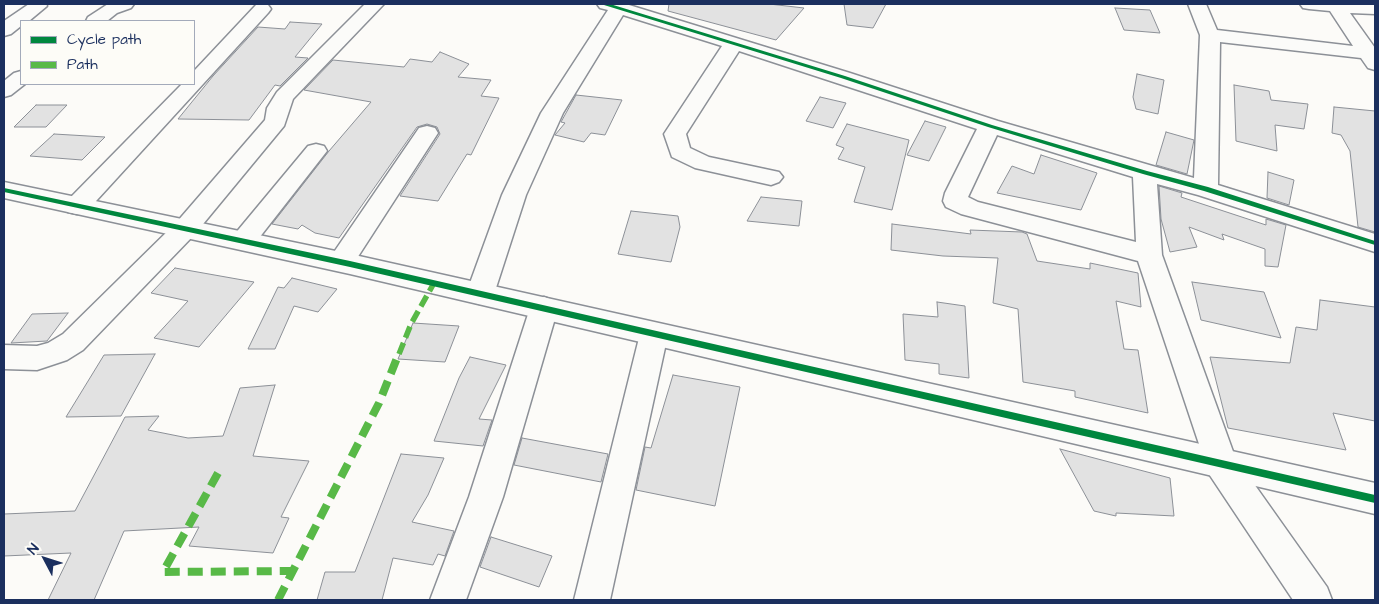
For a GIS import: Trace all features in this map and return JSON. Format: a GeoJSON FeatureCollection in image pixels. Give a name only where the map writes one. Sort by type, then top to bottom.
{"type":"FeatureCollection","features":[{"type":"Feature","properties":{"kind":"street"},"geometry":{"type":"LineString","coordinates":[[96,20],[111,9],[125,4]]}},
{"type":"Feature","properties":{"kind":"street"},"geometry":{"type":"LineString","coordinates":[[4,357],[37,358],[57,352],[73,342],[185,229],[276,121],[278,108],[284,96],[375,4]]}},
{"type":"Feature","properties":{"kind":"street"},"geometry":{"type":"LineString","coordinates":[[1197,4],[1210,36],[1206,189]]}},
{"type":"Feature","properties":{"kind":"street"},"geometry":{"type":"LineString","coordinates":[[1309,4],[1375,9]]}},
{"type":"Feature","properties":{"kind":"street"},"geometry":{"type":"LineString","coordinates":[[480,294],[514,195],[552,113],[615,5],[990,126],[1145,173],[1206,189],[1375,243]]}},
{"type":"Feature","properties":{"kind":"street"},"geometry":{"type":"LineString","coordinates":[[4,30],[38,6]]}},
{"type":"Feature","properties":{"kind":"street"},"geometry":{"type":"LineString","coordinates":[[1336,6],[1373,57]]}},
{"type":"Feature","properties":{"kind":"street"},"geometry":{"type":"LineString","coordinates":[[195,83],[262,9]]}},
{"type":"Feature","properties":{"kind":"street"},"geometry":{"type":"LineString","coordinates":[[1210,36],[1373,57]]}},
{"type":"Feature","properties":{"kind":"street"},"geometry":{"type":"LineString","coordinates":[[734,43],[675,134],[680,152],[703,163],[771,176]]}},
{"type":"Feature","properties":{"kind":"street"},"geometry":{"type":"LineString","coordinates":[[4,91],[20,78]]}},
{"type":"Feature","properties":{"kind":"street"},"geometry":{"type":"LineString","coordinates":[[77,206],[193,85]]}},
{"type":"Feature","properties":{"kind":"street"},"geometry":{"type":"LineString","coordinates":[[990,126],[957,193],[955,202],[970,208],[1149,255]]}},
{"type":"Feature","properties":{"kind":"street"},"geometry":{"type":"LineString","coordinates":[[341,262],[427,133]]}},
{"type":"Feature","properties":{"kind":"street"},"geometry":{"type":"LineString","coordinates":[[243,241],[316,151]]}},
{"type":"Feature","properties":{"kind":"street"},"geometry":{"type":"LineString","coordinates":[[1145,173],[1149,255],[1221,464],[1314,600]]}},
{"type":"Feature","properties":{"kind":"street"},"geometry":{"type":"LineString","coordinates":[[4,190],[341,262],[1375,499]]}},
{"type":"Feature","properties":{"kind":"street"},"geometry":{"type":"LineString","coordinates":[[448,600],[486,496],[544,308]]}},
{"type":"Feature","properties":{"kind":"street"},"geometry":{"type":"LineString","coordinates":[[592,600],[654,334]]}},
{"type":"Feature","properties":{"kind":"building"},"geometry":{"type":"Polygon","coordinates":[[[669,4],[769,4],[804,8],[776,40],[668,11],[669,4]]]}},
{"type":"Feature","properties":{"kind":"building"},"geometry":{"type":"Polygon","coordinates":[[[844,4],[886,4],[873,28],[847,25],[844,4]]]}},
{"type":"Feature","properties":{"kind":"building"},"geometry":{"type":"Polygon","coordinates":[[[1115,8],[1150,10],[1160,33],[1124,30],[1115,8]]]}},
{"type":"Feature","properties":{"kind":"building"},"geometry":{"type":"Polygon","coordinates":[[[290,22],[322,24],[295,57],[308,58],[280,86],[275,85],[249,120],[178,119],[213,76],[258,27],[285,29],[290,22]]]}},
{"type":"Feature","properties":{"kind":"building"},"geometry":{"type":"Polygon","coordinates":[[[440,52],[469,64],[458,77],[491,80],[481,96],[499,98],[471,155],[467,154],[438,201],[400,196],[440,134],[437,127],[427,124],[417,127],[339,238],[315,233],[302,225],[298,229],[272,224],[329,151],[371,102],[304,90],[333,60],[404,67],[410,59],[432,62],[440,52]]]}},
{"type":"Feature","properties":{"kind":"building"},"geometry":{"type":"Polygon","coordinates":[[[1137,74],[1164,80],[1158,114],[1136,109],[1133,97],[1137,74]]]}},
{"type":"Feature","properties":{"kind":"building"},"geometry":{"type":"Polygon","coordinates":[[[1234,85],[1269,91],[1271,100],[1308,104],[1304,129],[1275,125],[1277,151],[1236,141],[1234,85]]]}},
{"type":"Feature","properties":{"kind":"building"},"geometry":{"type":"Polygon","coordinates":[[[576,95],[622,100],[605,135],[591,133],[584,142],[555,135],[565,123],[561,122],[576,95]]]}},
{"type":"Feature","properties":{"kind":"building"},"geometry":{"type":"Polygon","coordinates":[[[820,97],[846,103],[833,128],[806,121],[820,97]]]}},
{"type":"Feature","properties":{"kind":"building"},"geometry":{"type":"Polygon","coordinates":[[[36,105],[67,105],[46,127],[14,127],[36,105]]]}},
{"type":"Feature","properties":{"kind":"building"},"geometry":{"type":"Polygon","coordinates":[[[1334,107],[1375,111],[1375,232],[1358,227],[1350,151],[1341,135],[1332,133],[1334,107]]]}},
{"type":"Feature","properties":{"kind":"building"},"geometry":{"type":"Polygon","coordinates":[[[925,121],[946,127],[929,161],[907,155],[925,121]]]}},
{"type":"Feature","properties":{"kind":"building"},"geometry":{"type":"Polygon","coordinates":[[[847,124],[909,140],[892,210],[854,202],[865,167],[838,159],[844,148],[836,145],[847,124]]]}},
{"type":"Feature","properties":{"kind":"building"},"geometry":{"type":"Polygon","coordinates":[[[1166,132],[1194,140],[1187,174],[1156,165],[1166,132]]]}},
{"type":"Feature","properties":{"kind":"building"},"geometry":{"type":"Polygon","coordinates":[[[54,134],[105,137],[82,160],[30,156],[54,134]]]}},
{"type":"Feature","properties":{"kind":"building"},"geometry":{"type":"Polygon","coordinates":[[[1041,155],[1097,173],[1081,210],[997,193],[1012,166],[1034,174],[1041,155]]]}},
{"type":"Feature","properties":{"kind":"building"},"geometry":{"type":"Polygon","coordinates":[[[1268,172],[1294,180],[1289,205],[1267,198],[1268,172]]]}},
{"type":"Feature","properties":{"kind":"building"},"geometry":{"type":"Polygon","coordinates":[[[1159,186],[1182,193],[1181,197],[1266,225],[1266,219],[1286,225],[1278,267],[1265,266],[1265,249],[1222,234],[1224,240],[1189,227],[1197,247],[1170,252],[1161,219],[1159,186]]]}},
{"type":"Feature","properties":{"kind":"building"},"geometry":{"type":"Polygon","coordinates":[[[761,197],[802,201],[799,226],[747,221],[761,197]]]}},
{"type":"Feature","properties":{"kind":"building"},"geometry":{"type":"Polygon","coordinates":[[[631,211],[678,216],[680,227],[671,262],[618,254],[631,211]]]}},
{"type":"Feature","properties":{"kind":"building"},"geometry":{"type":"Polygon","coordinates":[[[892,224],[971,234],[970,230],[1022,232],[1027,234],[1037,261],[1090,269],[1090,263],[1138,273],[1141,307],[1116,301],[1124,349],[1138,350],[1148,413],[1075,397],[1075,391],[1023,382],[1018,309],[993,303],[998,258],[943,256],[891,250],[892,224]]]}},
{"type":"Feature","properties":{"kind":"building"},"geometry":{"type":"Polygon","coordinates":[[[175,268],[254,282],[199,347],[154,338],[188,301],[151,293],[175,268]]]}},
{"type":"Feature","properties":{"kind":"building"},"geometry":{"type":"Polygon","coordinates":[[[292,278],[337,289],[318,312],[294,306],[275,349],[248,349],[278,287],[284,288],[292,278]]]}},
{"type":"Feature","properties":{"kind":"building"},"geometry":{"type":"Polygon","coordinates":[[[1192,282],[1264,292],[1281,338],[1201,320],[1192,282]]]}},
{"type":"Feature","properties":{"kind":"building"},"geometry":{"type":"Polygon","coordinates":[[[1320,300],[1375,307],[1375,421],[1333,413],[1346,450],[1228,428],[1210,357],[1290,363],[1296,327],[1317,330],[1320,300]]]}},
{"type":"Feature","properties":{"kind":"building"},"geometry":{"type":"Polygon","coordinates":[[[937,302],[965,306],[969,378],[939,374],[939,364],[905,360],[903,314],[938,317],[937,302]]]}},
{"type":"Feature","properties":{"kind":"building"},"geometry":{"type":"Polygon","coordinates":[[[68,313],[47,341],[11,343],[32,314],[68,313]]]}},
{"type":"Feature","properties":{"kind":"building"},"geometry":{"type":"Polygon","coordinates":[[[413,323],[459,326],[445,362],[398,359],[413,323]]]}},
{"type":"Feature","properties":{"kind":"building"},"geometry":{"type":"Polygon","coordinates":[[[155,354],[121,416],[66,417],[104,355],[155,354]]]}},
{"type":"Feature","properties":{"kind":"building"},"geometry":{"type":"Polygon","coordinates":[[[470,357],[506,365],[479,419],[492,420],[483,446],[434,441],[459,378],[470,357]]]}},
{"type":"Feature","properties":{"kind":"building"},"geometry":{"type":"Polygon","coordinates":[[[673,375],[740,387],[715,506],[636,490],[645,447],[651,448],[673,375]]]}},
{"type":"Feature","properties":{"kind":"building"},"geometry":{"type":"Polygon","coordinates":[[[275,385],[253,456],[309,461],[281,517],[289,518],[273,553],[189,546],[199,527],[124,531],[94,600],[48,600],[71,553],[4,556],[4,514],[75,511],[125,417],[159,416],[148,430],[188,438],[223,436],[240,388],[275,385]]]}},
{"type":"Feature","properties":{"kind":"building"},"geometry":{"type":"Polygon","coordinates":[[[522,438],[608,454],[601,482],[514,465],[522,438]]]}},
{"type":"Feature","properties":{"kind":"building"},"geometry":{"type":"Polygon","coordinates":[[[1060,449],[1170,478],[1174,516],[1116,513],[1116,516],[1094,511],[1060,449]]]}},
{"type":"Feature","properties":{"kind":"building"},"geometry":{"type":"Polygon","coordinates":[[[401,454],[444,458],[428,495],[412,522],[454,531],[445,556],[438,554],[433,565],[393,558],[382,600],[317,600],[325,572],[355,572],[401,454]]]}},
{"type":"Feature","properties":{"kind":"building"},"geometry":{"type":"Polygon","coordinates":[[[491,537],[552,556],[539,587],[480,567],[491,537]]]}},
{"type":"Feature","properties":{"kind":"marked path"},"geometry":{"type":"LineString","coordinates":[[278,600],[379,403],[411,324],[434,283]]}},
{"type":"Feature","properties":{"kind":"marked path"},"geometry":{"type":"LineString","coordinates":[[218,473],[163,572],[293,571]]}},
{"type":"Feature","properties":{"kind":"cycle path"},"geometry":{"type":"LineString","coordinates":[[606,4],[843,77],[990,126],[1145,173],[1206,189],[1375,243]]}},
{"type":"Feature","properties":{"kind":"cycle path"},"geometry":{"type":"LineString","coordinates":[[4,190],[350,264],[1375,499]]}}]}
